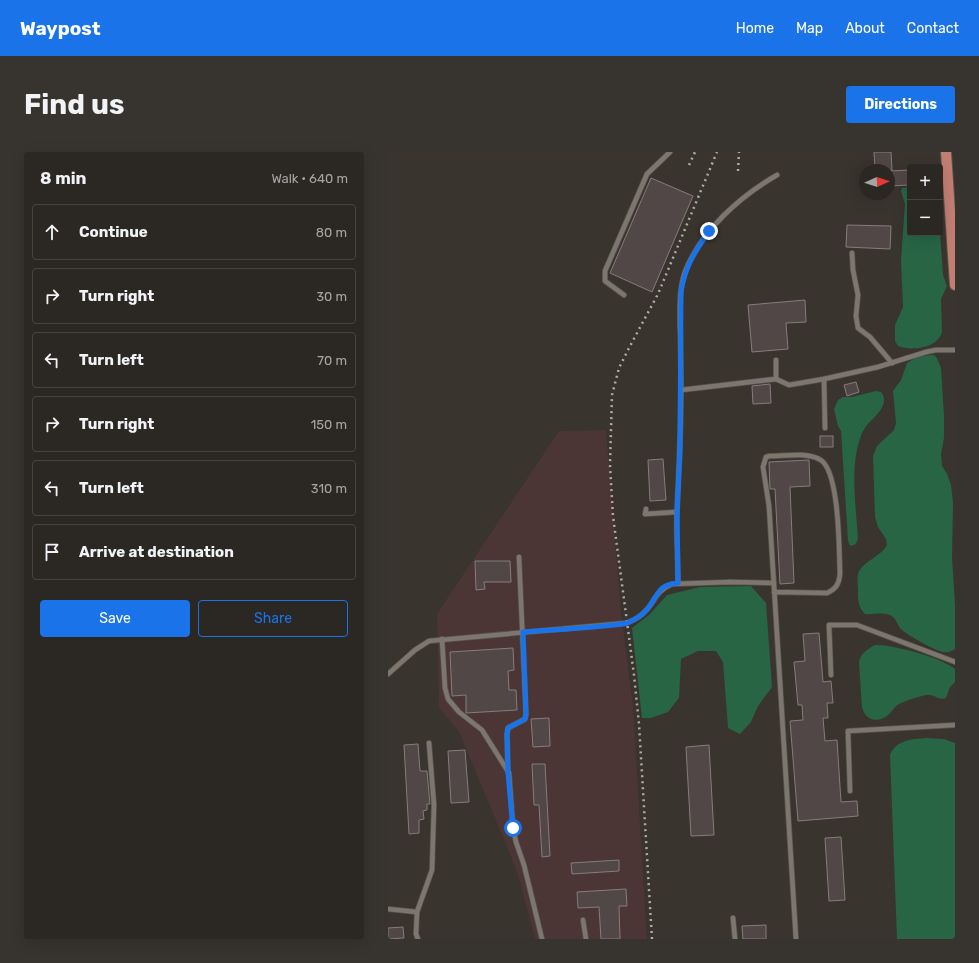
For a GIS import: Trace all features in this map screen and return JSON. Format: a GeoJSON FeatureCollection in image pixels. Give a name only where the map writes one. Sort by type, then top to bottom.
{"type":"FeatureCollection","features":[{"type":"Feature","properties":{"kind":"main road"},"geometry":{"type":"LineString","coordinates":[[946,152],[955,285]]}},
{"type":"Feature","properties":{"kind":"lane"},"geometry":{"type":"LineString","coordinates":[[624,295],[605,281],[605,271],[647,174],[670,152]]}},
{"type":"Feature","properties":{"kind":"lane"},"geometry":{"type":"LineString","coordinates":[[678,583],[677,512],[680,450],[681,291],[692,256],[709,231],[738,202],[757,186],[777,175]]}},
{"type":"Feature","properties":{"kind":"lane"},"geometry":{"type":"LineString","coordinates":[[852,253],[853,270],[858,295],[856,316],[858,328],[870,337],[892,363]]}},
{"type":"Feature","properties":{"kind":"lane"},"geometry":{"type":"LineString","coordinates":[[681,390],[776,379],[789,385],[824,379],[892,363],[926,352],[936,350],[955,350]]}},
{"type":"Feature","properties":{"kind":"lane"},"geometry":{"type":"LineString","coordinates":[[776,360],[776,379]]}},
{"type":"Feature","properties":{"kind":"lane"},"geometry":{"type":"LineString","coordinates":[[824,379],[825,428]]}},
{"type":"Feature","properties":{"kind":"lane"},"geometry":{"type":"LineString","coordinates":[[774,592],[827,592],[834,590],[839,583],[840,574],[835,497],[830,472],[825,462],[818,458],[799,456],[770,456],[766,457],[764,460],[763,467],[769,506],[774,592],[796,939]]}},
{"type":"Feature","properties":{"kind":"lane"},"geometry":{"type":"LineString","coordinates":[[646,509],[645,514],[677,512]]}},
{"type":"Feature","properties":{"kind":"lane"},"geometry":{"type":"LineString","coordinates":[[519,557],[526,714],[525,719],[508,728],[508,773],[513,828],[524,865],[542,939]]}},
{"type":"Feature","properties":{"kind":"lane"},"geometry":{"type":"LineString","coordinates":[[388,674],[415,650],[429,641],[627,623],[641,616],[651,605],[657,593],[664,587],[672,584],[730,582],[774,583]]}},
{"type":"Feature","properties":{"kind":"lane"},"geometry":{"type":"LineString","coordinates":[[831,675],[829,625],[858,625],[955,662]]}},
{"type":"Feature","properties":{"kind":"lane"},"geometry":{"type":"LineString","coordinates":[[442,639],[445,688],[448,698],[459,712],[482,730],[508,773]]}},
{"type":"Feature","properties":{"kind":"lane"},"geometry":{"type":"LineString","coordinates":[[850,791],[848,731],[955,725]]}},
{"type":"Feature","properties":{"kind":"lane"},"geometry":{"type":"LineString","coordinates":[[418,939],[416,934],[417,912],[432,870],[434,805],[429,743]]}},
{"type":"Feature","properties":{"kind":"lane"},"geometry":{"type":"LineString","coordinates":[[388,909],[417,912]]}},
{"type":"Feature","properties":{"kind":"lane"},"geometry":{"type":"LineString","coordinates":[[733,918],[735,939]]}},
{"type":"Feature","properties":{"kind":"lane"},"geometry":{"type":"LineString","coordinates":[[583,920],[586,939]]}},
{"type":"Feature","properties":{"kind":"shaded area"},"geometry":{"type":"Polygon","coordinates":[[[606,430],[621,613],[633,706],[647,939],[535,939],[519,878],[510,854],[459,732],[439,708],[437,614],[559,431],[606,430]]]}},
{"type":"Feature","properties":{"kind":"green space"},"geometry":{"type":"Polygon","coordinates":[[[907,187],[907,236],[940,236],[943,275],[947,286],[941,299],[942,332],[939,338],[929,345],[916,348],[903,348],[898,346],[895,341],[895,325],[903,307],[901,260],[905,204],[901,191],[902,188],[907,187]]]}},
{"type":"Feature","properties":{"kind":"green space"},"geometry":{"type":"Polygon","coordinates":[[[934,355],[937,358],[941,368],[944,416],[944,438],[941,454],[942,466],[951,485],[953,503],[952,558],[955,605],[955,649],[947,652],[934,649],[910,636],[901,629],[894,618],[890,615],[865,614],[860,606],[858,597],[858,575],[862,567],[880,553],[887,545],[886,539],[878,527],[875,517],[873,456],[877,446],[894,430],[896,423],[893,391],[901,380],[907,363],[917,357],[934,355]]]}},
{"type":"Feature","properties":{"kind":"green space"},"geometry":{"type":"Polygon","coordinates":[[[876,391],[881,392],[884,397],[884,401],[883,406],[867,425],[860,437],[857,450],[854,488],[858,538],[856,544],[851,546],[848,540],[841,431],[838,426],[834,409],[838,400],[843,397],[852,397],[876,391]]]}},
{"type":"Feature","properties":{"kind":"green space"},"geometry":{"type":"Polygon","coordinates":[[[751,586],[766,603],[772,687],[758,706],[751,722],[740,734],[728,728],[723,662],[716,651],[698,651],[681,659],[679,698],[668,712],[651,718],[642,718],[632,628],[650,614],[667,595],[700,587],[751,586]]]}},
{"type":"Feature","properties":{"kind":"green space"},"geometry":{"type":"Polygon","coordinates":[[[875,645],[883,645],[916,652],[940,660],[955,669],[955,682],[950,687],[946,698],[941,699],[931,695],[923,696],[899,704],[884,718],[876,720],[869,718],[862,707],[859,663],[864,652],[875,645]]]}},
{"type":"Feature","properties":{"kind":"green space"},"geometry":{"type":"Polygon","coordinates":[[[926,738],[944,739],[955,743],[955,939],[897,939],[890,755],[900,743],[926,738]]]}},
{"type":"Feature","properties":{"kind":"building"},"geometry":{"type":"Polygon","coordinates":[[[874,152],[891,152],[892,164],[875,164],[874,152]]]}},
{"type":"Feature","properties":{"kind":"building"},"geometry":{"type":"Polygon","coordinates":[[[907,170],[907,185],[895,186],[895,171],[907,170]]]}},
{"type":"Feature","properties":{"kind":"building"},"geometry":{"type":"Polygon","coordinates":[[[651,178],[693,196],[652,292],[610,273],[651,178]]]}},
{"type":"Feature","properties":{"kind":"building"},"geometry":{"type":"Polygon","coordinates":[[[847,225],[891,226],[890,249],[846,247],[847,225]]]}},
{"type":"Feature","properties":{"kind":"building"},"geometry":{"type":"Polygon","coordinates":[[[805,300],[806,322],[786,323],[788,349],[752,352],[748,305],[805,300]]]}},
{"type":"Feature","properties":{"kind":"building"},"geometry":{"type":"Polygon","coordinates":[[[856,382],[859,392],[847,396],[844,385],[856,382]]]}},
{"type":"Feature","properties":{"kind":"building"},"geometry":{"type":"Polygon","coordinates":[[[770,384],[771,403],[753,404],[752,386],[770,384]]]}},
{"type":"Feature","properties":{"kind":"building"},"geometry":{"type":"Polygon","coordinates":[[[820,436],[833,436],[833,447],[820,447],[820,436]]]}},
{"type":"Feature","properties":{"kind":"building"},"geometry":{"type":"Polygon","coordinates":[[[663,459],[666,500],[650,501],[648,460],[663,459]]]}},
{"type":"Feature","properties":{"kind":"building"},"geometry":{"type":"Polygon","coordinates":[[[809,460],[810,486],[790,487],[794,583],[780,584],[775,489],[770,489],[769,462],[809,460]]]}},
{"type":"Feature","properties":{"kind":"building"},"geometry":{"type":"Polygon","coordinates":[[[475,561],[510,561],[511,582],[484,582],[485,589],[476,590],[475,561]]]}},
{"type":"Feature","properties":{"kind":"building"},"geometry":{"type":"Polygon","coordinates":[[[819,633],[823,682],[831,681],[833,703],[827,703],[828,718],[823,718],[825,741],[837,740],[841,802],[857,801],[858,816],[798,821],[790,721],[803,720],[802,705],[798,705],[794,662],[805,661],[803,634],[819,633]]]}},
{"type":"Feature","properties":{"kind":"building"},"geometry":{"type":"Polygon","coordinates":[[[513,648],[514,670],[508,671],[509,690],[516,690],[517,710],[466,713],[466,695],[452,696],[450,652],[513,648]]]}},
{"type":"Feature","properties":{"kind":"building"},"geometry":{"type":"Polygon","coordinates":[[[549,718],[550,746],[533,747],[531,719],[549,718]]]}},
{"type":"Feature","properties":{"kind":"building"},"geometry":{"type":"Polygon","coordinates":[[[418,744],[420,771],[427,771],[430,804],[427,804],[427,810],[423,811],[424,819],[419,820],[419,833],[409,834],[404,745],[418,744]]]}},
{"type":"Feature","properties":{"kind":"building"},"geometry":{"type":"Polygon","coordinates":[[[709,745],[714,835],[691,836],[686,747],[709,745]]]}},
{"type":"Feature","properties":{"kind":"building"},"geometry":{"type":"Polygon","coordinates":[[[465,750],[469,802],[451,803],[448,751],[465,750]]]}},
{"type":"Feature","properties":{"kind":"building"},"geometry":{"type":"Polygon","coordinates":[[[532,764],[545,764],[550,856],[542,857],[539,805],[534,805],[532,764]]]}},
{"type":"Feature","properties":{"kind":"building"},"geometry":{"type":"Polygon","coordinates":[[[841,837],[845,900],[829,901],[825,838],[841,837]]]}},
{"type":"Feature","properties":{"kind":"building"},"geometry":{"type":"Polygon","coordinates":[[[619,860],[619,871],[572,874],[571,863],[619,860]]]}},
{"type":"Feature","properties":{"kind":"building"},"geometry":{"type":"Polygon","coordinates":[[[626,889],[627,906],[619,906],[620,939],[601,939],[599,907],[578,908],[577,892],[626,889]]]}},
{"type":"Feature","properties":{"kind":"building"},"geometry":{"type":"Polygon","coordinates":[[[766,925],[766,939],[743,939],[742,926],[766,925]]]}},
{"type":"Feature","properties":{"kind":"building"},"geometry":{"type":"Polygon","coordinates":[[[403,927],[404,938],[388,939],[388,928],[403,927]]]}},
{"type":"Feature","properties":{"kind":"railway"},"geometry":{"type":"LineString","coordinates":[[689,165],[695,152]]}},
{"type":"Feature","properties":{"kind":"railway"},"geometry":{"type":"LineString","coordinates":[[652,939],[639,724],[613,516],[610,465],[612,395],[619,368],[658,294],[717,152]]}},
{"type":"Feature","properties":{"kind":"railway"},"geometry":{"type":"LineString","coordinates":[[738,171],[739,152]]}},
{"type":"Feature","properties":{"kind":"route"},"geometry":{"type":"LineString","coordinates":[[513,828],[508,773],[507,734],[508,728],[525,719],[526,714],[523,632],[627,623],[641,616],[651,605],[657,593],[664,587],[678,583],[677,512],[680,450],[681,291],[684,274],[692,256],[709,231]]}}]}
